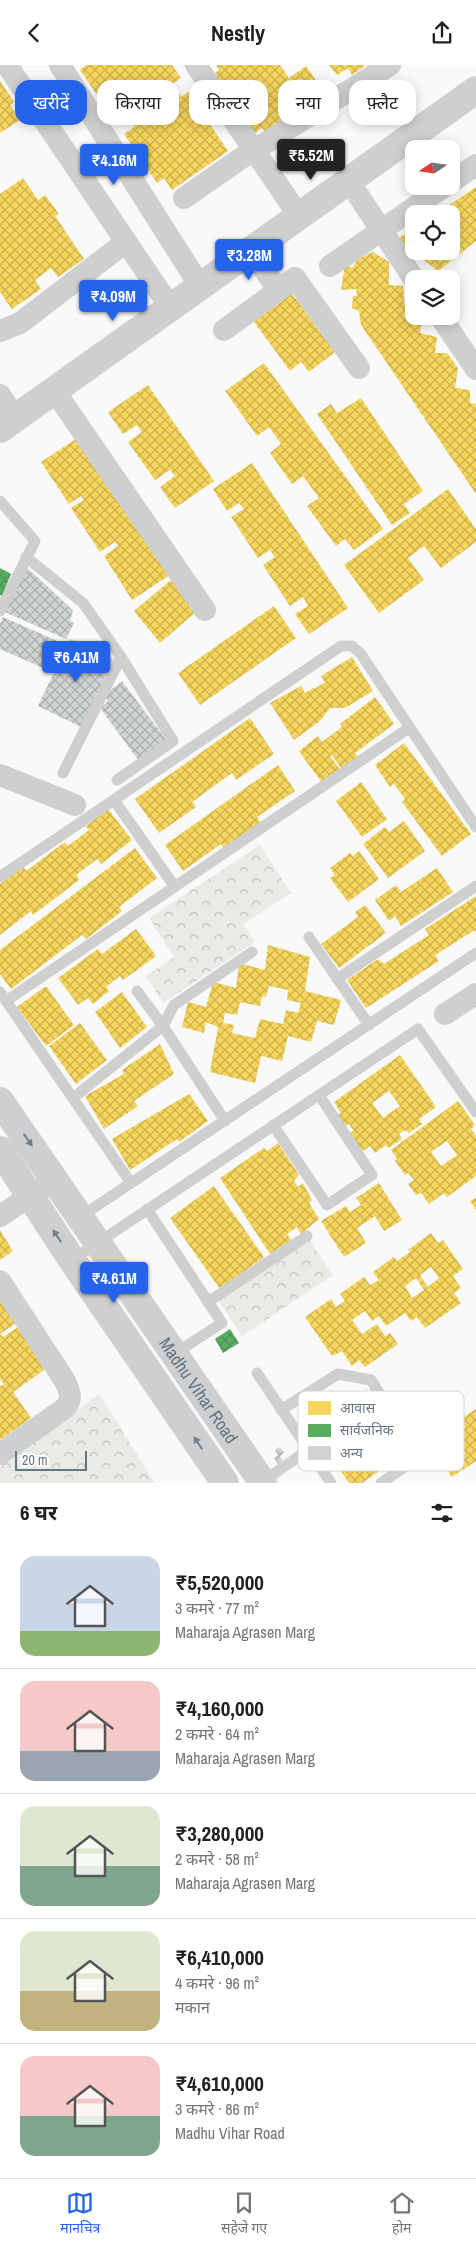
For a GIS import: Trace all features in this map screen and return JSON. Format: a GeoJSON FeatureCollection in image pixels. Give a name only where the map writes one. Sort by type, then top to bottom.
{"type":"FeatureCollection","features":[{"type":"Feature","properties":{"kind":"street"},"geometry":{"type":"LineString","coordinates":[[7,65],[170,307]]}},
{"type":"Feature","properties":{"kind":"street"},"geometry":{"type":"LineString","coordinates":[[60,65],[200,286]]}},
{"type":"Feature","properties":{"kind":"street"},"geometry":{"type":"LineString","coordinates":[[196,65],[299,216]]}},
{"type":"Feature","properties":{"kind":"street"},"geometry":{"type":"LineString","coordinates":[[184,198],[240,159],[390,65]]}},
{"type":"Feature","properties":{"kind":"street"},"geometry":{"type":"LineString","coordinates":[[0,395],[7,423],[476,89]]}},
{"type":"Feature","properties":{"kind":"street"},"geometry":{"type":"LineString","coordinates":[[460,176],[476,165]]}},
{"type":"Feature","properties":{"kind":"street"},"geometry":{"type":"LineString","coordinates":[[348,180],[408,270]]}},
{"type":"Feature","properties":{"kind":"street"},"geometry":{"type":"LineString","coordinates":[[330,266],[432,195]]}},
{"type":"Feature","properties":{"kind":"street"},"geometry":{"type":"LineString","coordinates":[[0,331],[20,323],[126,242]]}},
{"type":"Feature","properties":{"kind":"street"},"geometry":{"type":"LineString","coordinates":[[251,250],[278,290]]}},
{"type":"Feature","properties":{"kind":"street"},"geometry":{"type":"LineString","coordinates":[[224,330],[295,278],[359,368]]}},
{"type":"Feature","properties":{"kind":"street"},"geometry":{"type":"LineString","coordinates":[[446,325],[476,369]]}},
{"type":"Feature","properties":{"kind":"street"},"geometry":{"type":"LineString","coordinates":[[54,390],[206,610]]}},
{"type":"Feature","properties":{"kind":"street"},"geometry":{"type":"LineString","coordinates":[[0,775],[75,805]]}},
{"type":"Feature","properties":{"kind":"street"},"geometry":{"type":"LineString","coordinates":[[445,1014],[476,994]]}},
{"type":"Feature","properties":{"kind":"street","name":"Madhu Vihar Road"},"geometry":{"type":"LineString","coordinates":[[0,1101],[56,1179],[262,1483]]}},
{"type":"Feature","properties":{"kind":"street","name":"Madhu Vihar Road"},"geometry":{"type":"LineString","coordinates":[[0,1150],[72,1260],[225,1483]]}},
{"type":"Feature","properties":{"kind":"street"},"geometry":{"type":"LineString","coordinates":[[0,1216],[56,1179]]}},
{"type":"Feature","properties":{"kind":"street"},"geometry":{"type":"LineString","coordinates":[[0,1281],[66,1381],[70,1393],[70,1402],[65,1408],[0,1455]]}},
{"type":"Feature","properties":{"kind":"lane"},"geometry":{"type":"LineString","coordinates":[[0,501],[35,541],[0,611]]}},
{"type":"Feature","properties":{"kind":"lane"},"geometry":{"type":"LineString","coordinates":[[26,557],[83,603],[121,657],[172,741],[116,779]]}},
{"type":"Feature","properties":{"kind":"lane"},"geometry":{"type":"LineString","coordinates":[[0,877],[341,646],[352,646],[361,654],[476,827]]}},
{"type":"Feature","properties":{"kind":"lane"},"geometry":{"type":"LineString","coordinates":[[63,773],[121,657]]}},
{"type":"Feature","properties":{"kind":"lane"},"geometry":{"type":"LineString","coordinates":[[131,1183],[3,996],[175,887],[409,728]]}},
{"type":"Feature","properties":{"kind":"lane"},"geometry":{"type":"LineString","coordinates":[[114,800],[175,887]]}},
{"type":"Feature","properties":{"kind":"lane"},"geometry":{"type":"LineString","coordinates":[[337,979],[476,887]]}},
{"type":"Feature","properties":{"kind":"lane"},"geometry":{"type":"LineString","coordinates":[[309,937],[368,1025]]}},
{"type":"Feature","properties":{"kind":"lane"},"geometry":{"type":"LineString","coordinates":[[73,1098],[163,1026],[174,1005],[252,952]]}},
{"type":"Feature","properties":{"kind":"lane"},"geometry":{"type":"LineString","coordinates":[[80,1217],[476,953]]}},
{"type":"Feature","properties":{"kind":"lane"},"geometry":{"type":"LineString","coordinates":[[137,991],[163,1026],[224,1121]]}},
{"type":"Feature","properties":{"kind":"lane"},"geometry":{"type":"LineString","coordinates":[[72,1260],[418,1029],[476,1112]]}},
{"type":"Feature","properties":{"kind":"lane"},"geometry":{"type":"LineString","coordinates":[[273,1125],[327,1205],[372,1175],[319,1095]]}},
{"type":"Feature","properties":{"kind":"lane"},"geometry":{"type":"LineString","coordinates":[[147,1209],[222,1323],[174,1354]]}},
{"type":"Feature","properties":{"kind":"lane"},"geometry":{"type":"LineString","coordinates":[[208,1302],[307,1235]]}},
{"type":"Feature","properties":{"kind":"lane"},"geometry":{"type":"LineString","coordinates":[[257,1373],[298,1435]]}},
{"type":"Feature","properties":{"kind":"lane"},"geometry":{"type":"LineString","coordinates":[[311,1391],[338,1374],[371,1381],[377,1391]]}},
{"type":"Feature","properties":{"kind":"lane"},"geometry":{"type":"LineString","coordinates":[[281,1410],[298,1399]]}},
{"type":"Feature","properties":{"kind":"lane"},"geometry":{"type":"LineString","coordinates":[[262,1483],[298,1457]]}},
{"type":"Feature","properties":{"kind":"lane"},"geometry":{"type":"LineString","coordinates":[[323,1471],[331,1483]]}},
{"type":"Feature","properties":{"kind":"lane"},"geometry":{"type":"LineString","coordinates":[[381,1483],[399,1471]]}},
{"type":"Feature","properties":{"kind":"green space"},"geometry":{"type":"Polygon","coordinates":[[[260,845],[291,893],[243,924],[255,942],[163,1003],[146,976],[174,957],[149,918],[260,845]]]}},
{"type":"Feature","properties":{"kind":"green space"},"geometry":{"type":"Polygon","coordinates":[[[308,1238],[333,1275],[242,1336],[217,1298],[308,1238]]]}},
{"type":"Feature","properties":{"kind":"green space"},"geometry":{"type":"Polygon","coordinates":[[[99,1394],[155,1483],[0,1483],[0,1466],[99,1394]]]}},
{"type":"Feature","properties":{"kind":"building: आवास"},"geometry":{"type":"Polygon","coordinates":[[[86,65],[172,65],[181,78],[178,80],[97,80],[97,95],[80,70],[86,65]]]}},
{"type":"Feature","properties":{"kind":"building: आवास"},"geometry":{"type":"Polygon","coordinates":[[[216,65],[280,65],[289,78],[306,66],[316,80],[278,80],[278,125],[281,125],[267,135],[262,128],[251,136],[243,125],[268,125],[268,80],[214,80],[211,76],[219,70],[216,65]]]}},
{"type":"Feature","properties":{"kind":"building: आवास"},"geometry":{"type":"Polygon","coordinates":[[[329,65],[366,65],[352,75],[348,68],[337,75],[329,65]]]}},
{"type":"Feature","properties":{"kind":"building: आवास"},"geometry":{"type":"Polygon","coordinates":[[[0,81],[14,102],[10,105],[15,112],[15,123],[0,133],[0,81]]]}},
{"type":"Feature","properties":{"kind":"building: आवास"},"geometry":{"type":"Polygon","coordinates":[[[188,92],[189,125],[210,125],[228,151],[172,190],[164,178],[157,183],[124,134],[134,127],[133,125],[179,125],[179,94],[181,97],[188,92]]]}},
{"type":"Feature","properties":{"kind":"building: आवास"},"geometry":{"type":"Polygon","coordinates":[[[23,178],[38,200],[45,195],[59,214],[55,216],[84,259],[58,277],[51,268],[35,280],[41,289],[12,309],[0,292],[0,194],[23,178]]]}},
{"type":"Feature","properties":{"kind":"building: आवास"},"geometry":{"type":"Polygon","coordinates":[[[476,187],[476,241],[460,254],[460,205],[449,205],[476,187]]]}},
{"type":"Feature","properties":{"kind":"building: आवास"},"geometry":{"type":"Polygon","coordinates":[[[405,234],[405,245],[397,239],[405,234]]]}},
{"type":"Feature","properties":{"kind":"building: आवास"},"geometry":{"type":"Polygon","coordinates":[[[373,252],[389,262],[389,285],[403,286],[405,325],[421,325],[420,333],[437,337],[435,353],[447,353],[458,368],[455,388],[470,390],[470,403],[476,404],[476,494],[361,325],[359,311],[352,308],[353,296],[357,296],[356,289],[341,290],[345,265],[353,268],[357,259],[373,252]]]}},
{"type":"Feature","properties":{"kind":"building: आवास"},"geometry":{"type":"Polygon","coordinates":[[[424,260],[452,260],[439,270],[424,260]]]}},
{"type":"Feature","properties":{"kind":"building: आवास"},"geometry":{"type":"Polygon","coordinates":[[[290,291],[335,352],[309,372],[301,362],[290,371],[252,319],[290,291]]]}},
{"type":"Feature","properties":{"kind":"building: आवास"},"geometry":{"type":"Polygon","coordinates":[[[264,363],[383,529],[354,550],[345,539],[336,546],[307,506],[319,498],[303,476],[292,484],[270,453],[281,444],[269,427],[257,436],[225,391],[264,363]]]}},
{"type":"Feature","properties":{"kind":"building: आवास"},"geometry":{"type":"Polygon","coordinates":[[[148,385],[214,481],[175,508],[160,487],[175,476],[170,470],[155,480],[128,442],[142,432],[137,425],[123,434],[108,412],[148,385]]]}},
{"type":"Feature","properties":{"kind":"building: आवास"},"geometry":{"type":"Polygon","coordinates":[[[361,398],[423,491],[404,504],[410,513],[392,525],[317,414],[331,404],[337,413],[361,398]]]}},
{"type":"Feature","properties":{"kind":"building: आवास"},"geometry":{"type":"Polygon","coordinates":[[[82,435],[173,573],[132,600],[104,556],[118,546],[115,542],[100,552],[71,508],[84,500],[81,496],[69,504],[41,462],[82,435]]]}},
{"type":"Feature","properties":{"kind":"building: आवास"},"geometry":{"type":"Polygon","coordinates":[[[252,463],[348,608],[309,634],[295,614],[308,606],[303,597],[290,606],[263,565],[275,557],[270,550],[258,558],[231,517],[244,509],[239,503],[227,511],[213,489],[252,463]]]}},
{"type":"Feature","properties":{"kind":"building: आवास"},"geometry":{"type":"Polygon","coordinates":[[[448,489],[476,529],[476,542],[441,568],[424,546],[408,558],[424,580],[379,613],[344,565],[448,489]]]}},
{"type":"Feature","properties":{"kind":"building: आवास"},"geometry":{"type":"Polygon","coordinates":[[[171,580],[197,611],[160,643],[134,611],[171,580]]]}},
{"type":"Feature","properties":{"kind":"building: आवास"},"geometry":{"type":"Polygon","coordinates":[[[274,606],[296,638],[200,705],[178,673],[274,606]]]}},
{"type":"Feature","properties":{"kind":"building: आवास"},"geometry":{"type":"Polygon","coordinates":[[[352,657],[373,691],[345,708],[330,708],[320,721],[294,740],[270,703],[301,686],[305,693],[314,689],[325,682],[321,676],[352,657]]]}},
{"type":"Feature","properties":{"kind":"building: आवास"},"geometry":{"type":"Polygon","coordinates":[[[375,697],[394,724],[355,753],[358,757],[342,769],[332,755],[330,756],[340,769],[322,783],[299,751],[318,736],[322,742],[342,727],[340,724],[375,697]]]}},
{"type":"Feature","properties":{"kind":"building: आवास"},"geometry":{"type":"Polygon","coordinates":[[[250,718],[274,754],[236,780],[232,773],[192,802],[196,807],[159,833],[135,799],[250,718]]]}},
{"type":"Feature","properties":{"kind":"building: आवास"},"geometry":{"type":"Polygon","coordinates":[[[404,743],[471,834],[442,856],[402,802],[405,799],[394,784],[390,787],[375,765],[404,743]]]}},
{"type":"Feature","properties":{"kind":"building: आवास"},"geometry":{"type":"Polygon","coordinates":[[[278,765],[295,791],[257,817],[261,823],[224,849],[221,844],[183,871],[165,845],[278,765]]]}},
{"type":"Feature","properties":{"kind":"building: आवास"},"geometry":{"type":"Polygon","coordinates":[[[361,782],[387,819],[362,837],[336,801],[361,782]]]}},
{"type":"Feature","properties":{"kind":"building: आवास"},"geometry":{"type":"Polygon","coordinates":[[[108,809],[132,840],[101,864],[97,859],[76,875],[79,880],[33,915],[31,911],[0,935],[0,884],[23,866],[26,871],[65,842],[68,846],[89,830],[86,826],[108,809]]]}},
{"type":"Feature","properties":{"kind":"building: आवास"},"geometry":{"type":"Polygon","coordinates":[[[404,821],[425,851],[388,878],[363,844],[385,827],[389,832],[404,821]]]}},
{"type":"Feature","properties":{"kind":"building: आवास"},"geometry":{"type":"Polygon","coordinates":[[[135,848],[157,878],[119,907],[122,911],[86,939],[82,935],[11,989],[0,974],[0,950],[135,848]]]}},
{"type":"Feature","properties":{"kind":"building: आवास"},"geometry":{"type":"Polygon","coordinates":[[[359,851],[379,879],[348,902],[330,878],[335,875],[330,868],[350,853],[353,856],[359,851]]]}},
{"type":"Feature","properties":{"kind":"building: आवास"},"geometry":{"type":"Polygon","coordinates":[[[437,868],[453,892],[401,926],[395,916],[389,921],[375,900],[396,885],[401,892],[437,868]]]}},
{"type":"Feature","properties":{"kind":"building: आवास"},"geometry":{"type":"Polygon","coordinates":[[[476,896],[476,933],[475,930],[435,955],[439,961],[366,1008],[347,980],[378,959],[384,964],[429,935],[425,929],[476,896]]]}},
{"type":"Feature","properties":{"kind":"building: आवास"},"geometry":{"type":"Polygon","coordinates":[[[365,905],[386,933],[339,968],[321,944],[358,917],[355,912],[365,905]]]}},
{"type":"Feature","properties":{"kind":"building: आवास"},"geometry":{"type":"Polygon","coordinates":[[[136,929],[156,956],[123,980],[120,976],[106,987],[109,991],[93,1004],[88,998],[78,1005],[58,978],[98,949],[102,954],[136,929]]]}},
{"type":"Feature","properties":{"kind":"building: आवास"},"geometry":{"type":"Polygon","coordinates":[[[268,945],[310,957],[305,991],[341,1000],[334,1025],[317,1021],[311,1042],[288,1036],[282,1061],[261,1056],[255,1083],[210,1072],[218,1027],[206,1022],[204,1033],[182,1027],[188,1002],[206,1007],[213,982],[236,988],[239,963],[265,970],[268,945]],[[269,986],[266,997],[262,996],[260,1006],[240,1002],[237,1015],[225,1013],[223,1023],[234,1025],[232,1033],[255,1038],[260,1019],[283,1024],[286,1010],[298,1013],[301,1003],[287,1000],[288,990],[269,986]]]}},
{"type":"Feature","properties":{"kind":"building: आवास"},"geometry":{"type":"Polygon","coordinates":[[[46,986],[74,1025],[46,1046],[17,1007],[46,986]]]}},
{"type":"Feature","properties":{"kind":"building: आवास"},"geometry":{"type":"Polygon","coordinates":[[[122,992],[147,1027],[120,1048],[95,1012],[122,992]]]}},
{"type":"Feature","properties":{"kind":"building: आवास"},"geometry":{"type":"Polygon","coordinates":[[[80,1023],[107,1060],[76,1084],[49,1046],[80,1023]]]}},
{"type":"Feature","properties":{"kind":"building: आवास"},"geometry":{"type":"Polygon","coordinates":[[[160,1044],[174,1074],[134,1101],[138,1106],[104,1129],[85,1096],[124,1074],[122,1070],[160,1044]]]}},
{"type":"Feature","properties":{"kind":"building: आवास"},"geometry":{"type":"Polygon","coordinates":[[[400,1055],[436,1107],[419,1119],[422,1124],[409,1133],[405,1130],[399,1134],[402,1139],[388,1148],[386,1145],[375,1153],[370,1146],[363,1151],[350,1133],[354,1131],[349,1124],[344,1127],[337,1116],[341,1113],[334,1102],[400,1055]],[[389,1091],[372,1103],[383,1118],[400,1106],[389,1091]]]}},
{"type":"Feature","properties":{"kind":"building: आवास"},"geometry":{"type":"Polygon","coordinates":[[[189,1094],[208,1121],[179,1142],[177,1139],[130,1170],[112,1139],[189,1094]]]}},
{"type":"Feature","properties":{"kind":"building: आवास"},"geometry":{"type":"Polygon","coordinates":[[[458,1101],[475,1125],[471,1129],[476,1136],[476,1176],[447,1197],[444,1193],[429,1204],[421,1193],[416,1195],[408,1184],[414,1180],[408,1173],[405,1175],[395,1161],[397,1159],[391,1150],[458,1101]],[[447,1141],[431,1152],[441,1166],[457,1155],[447,1141]]]}},
{"type":"Feature","properties":{"kind":"building: आवास"},"geometry":{"type":"Polygon","coordinates":[[[278,1143],[299,1175],[294,1181],[298,1187],[303,1183],[312,1200],[309,1203],[319,1219],[301,1234],[297,1227],[287,1234],[291,1240],[270,1254],[220,1178],[264,1148],[267,1151],[278,1143]]]}},
{"type":"Feature","properties":{"kind":"building: आवास"},"geometry":{"type":"Polygon","coordinates":[[[379,1183],[402,1220],[384,1231],[375,1216],[357,1228],[366,1243],[344,1257],[321,1221],[346,1206],[350,1212],[361,1205],[356,1198],[379,1183]]]}},
{"type":"Feature","properties":{"kind":"building: आवास"},"geometry":{"type":"Polygon","coordinates":[[[214,1186],[264,1257],[220,1289],[170,1218],[214,1186]]]}},
{"type":"Feature","properties":{"kind":"building: आवास"},"geometry":{"type":"Polygon","coordinates":[[[476,1198],[476,1210],[470,1201],[476,1198]]]}},
{"type":"Feature","properties":{"kind":"building: आवास"},"geometry":{"type":"Polygon","coordinates":[[[0,1230],[13,1251],[0,1260],[0,1230]]]}},
{"type":"Feature","properties":{"kind":"building: आवास"},"geometry":{"type":"Polygon","coordinates":[[[431,1233],[438,1243],[443,1240],[463,1269],[453,1276],[461,1288],[454,1293],[461,1303],[425,1328],[417,1317],[411,1321],[405,1313],[386,1326],[379,1316],[372,1321],[365,1311],[352,1320],[362,1334],[377,1324],[385,1336],[390,1333],[398,1344],[365,1367],[359,1360],[352,1366],[342,1351],[332,1356],[305,1317],[331,1299],[336,1307],[345,1301],[340,1294],[364,1277],[370,1285],[379,1280],[373,1272],[394,1257],[397,1261],[410,1252],[408,1250],[431,1233]],[[431,1267],[420,1275],[428,1287],[439,1278],[431,1267]],[[416,1278],[405,1286],[412,1298],[424,1290],[416,1278]]]}},
{"type":"Feature","properties":{"kind":"building: आवास"},"geometry":{"type":"Polygon","coordinates":[[[0,1297],[18,1322],[0,1334],[0,1297]]]}},
{"type":"Feature","properties":{"kind":"building: आवास"},"geometry":{"type":"Polygon","coordinates":[[[21,1325],[44,1370],[13,1392],[31,1418],[0,1440],[0,1386],[4,1384],[0,1379],[0,1334],[3,1337],[21,1325]]]}},
{"type":"Feature","properties":{"kind":"building: आवास"},"geometry":{"type":"Polygon","coordinates":[[[476,1409],[476,1461],[464,1469],[464,1417],[476,1409]]]}},
{"type":"Feature","properties":{"kind":"building: आवास"},"geometry":{"type":"Polygon","coordinates":[[[341,1471],[379,1471],[362,1483],[349,1483],[341,1471]]]}},
{"type":"Feature","properties":{"kind":"building: आवास"},"geometry":{"type":"Polygon","coordinates":[[[448,1471],[461,1471],[452,1477],[448,1471]]]}},
{"type":"Feature","properties":{"kind":"building: सार्वजनिक"},"geometry":{"type":"Polygon","coordinates":[[[0,568],[11,574],[2,596],[0,595],[0,568]]]}},
{"type":"Feature","properties":{"kind":"building: सार्वजनिक"},"geometry":{"type":"Polygon","coordinates":[[[230,1329],[239,1343],[223,1353],[215,1339],[230,1329]]]}},
{"type":"Feature","properties":{"kind":"building: अन्य"},"geometry":{"type":"Polygon","coordinates":[[[25,566],[73,610],[70,621],[74,623],[66,639],[5,612],[25,566]]]}},
{"type":"Feature","properties":{"kind":"building: अन्य"},"geometry":{"type":"Polygon","coordinates":[[[3,617],[62,643],[50,671],[0,649],[0,623],[3,617]]]}},
{"type":"Feature","properties":{"kind":"building: अन्य"},"geometry":{"type":"Polygon","coordinates":[[[70,639],[113,659],[81,727],[38,706],[70,639]]]}},
{"type":"Feature","properties":{"kind":"building: अन्य"},"geometry":{"type":"Polygon","coordinates":[[[122,681],[167,741],[139,761],[100,708],[108,701],[104,695],[122,681]]]}},
{"type":"Feature","properties":{"kind":"building: अन्य"},"geometry":{"type":"Polygon","coordinates":[[[280,1447],[284,1453],[280,1456],[283,1461],[278,1464],[274,1458],[278,1455],[275,1450],[280,1447]]]}}]}
